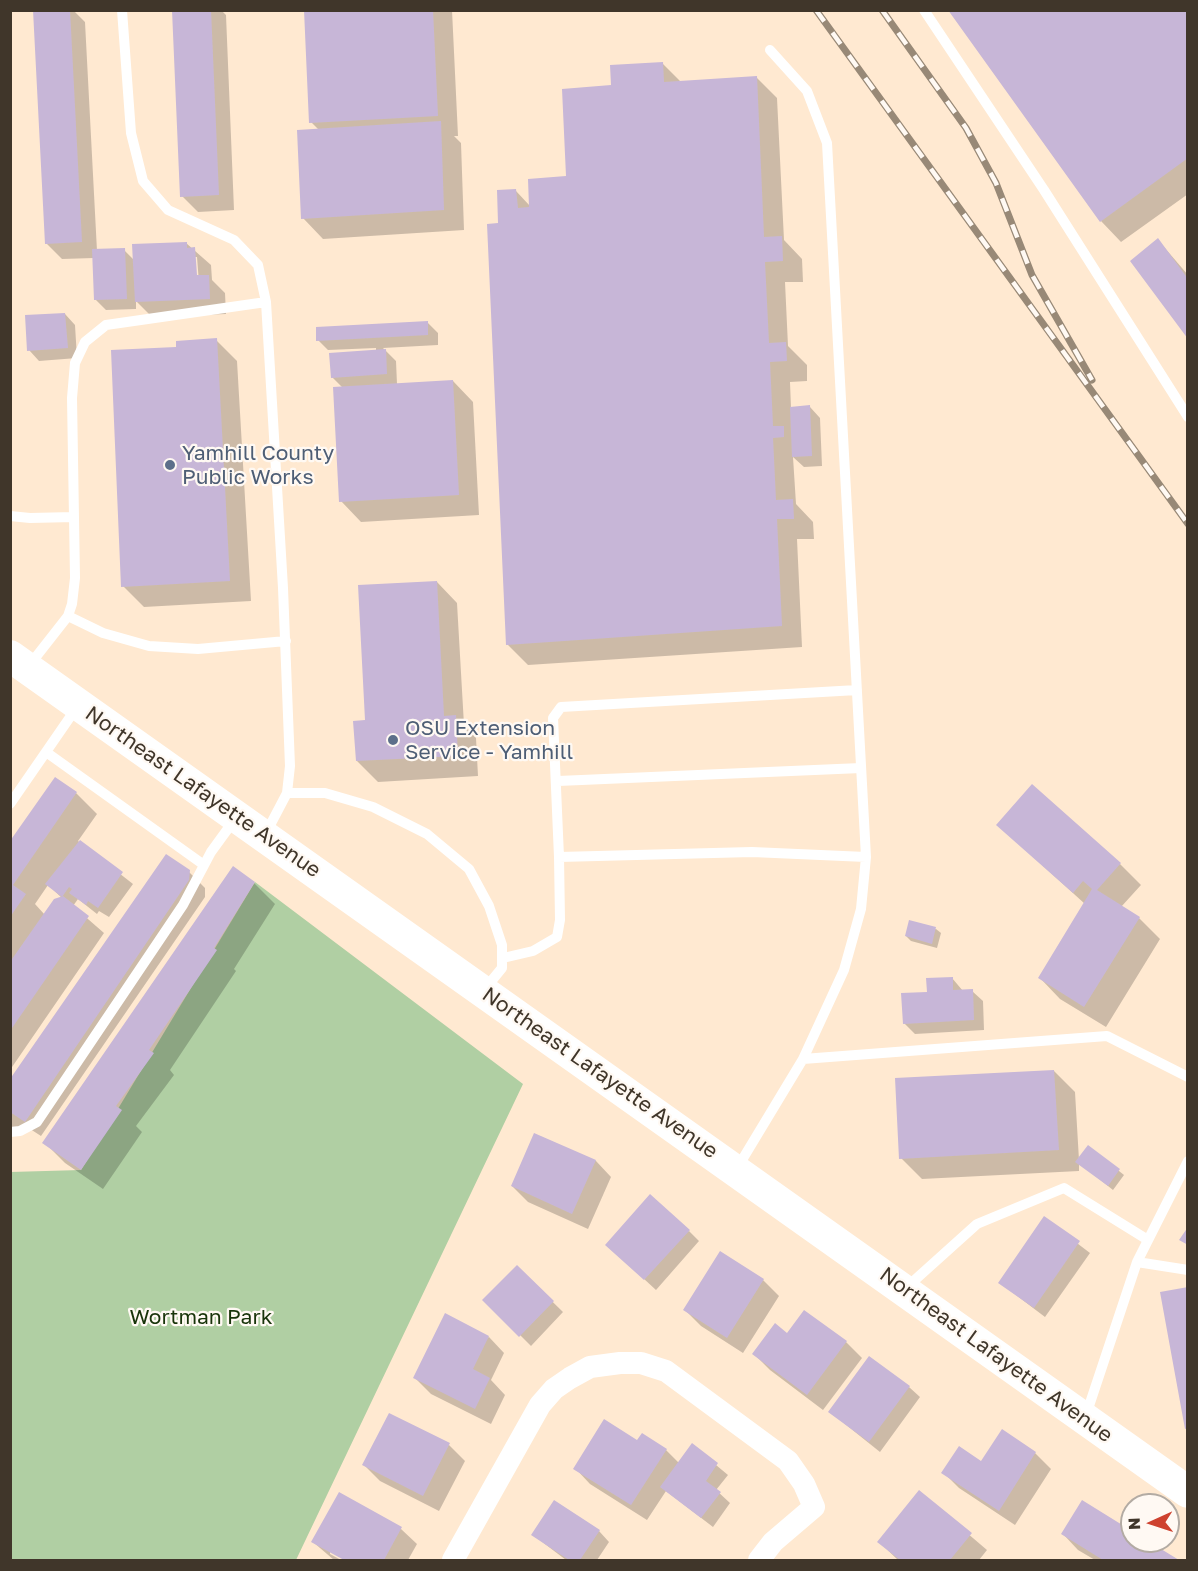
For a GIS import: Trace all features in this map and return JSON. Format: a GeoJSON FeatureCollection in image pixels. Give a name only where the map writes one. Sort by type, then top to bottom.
{"type":"FeatureCollection","features":[{"type":"Feature","properties":{"kind":"main road","name":"Northeast Lafayette Avenue"},"geometry":{"type":"LineString","coordinates":[[19,662],[1188,1492]]}},
{"type":"Feature","properties":{"kind":"street"},"geometry":{"type":"LineString","coordinates":[[453,1560],[540,1405],[554,1389],[590,1367],[620,1363],[641,1364],[666,1371],[788,1461],[804,1484],[814,1508],[773,1542],[759,1560]]}},
{"type":"Feature","properties":{"kind":"lane"},"geometry":{"type":"LineString","coordinates":[[122,10],[131,133],[143,180],[168,210],[234,240],[258,265],[266,302],[286,641],[290,766],[287,793],[264,836]]}},
{"type":"Feature","properties":{"kind":"lane"},"geometry":{"type":"LineString","coordinates":[[924,10],[1044,190],[1188,417]]}},
{"type":"Feature","properties":{"kind":"lane"},"geometry":{"type":"LineString","coordinates":[[736,1170],[803,1059],[844,970],[861,909],[866,857],[827,143],[807,91],[770,50]]}},
{"type":"Feature","properties":{"kind":"lane"},"geometry":{"type":"LineString","coordinates":[[19,662],[68,616],[75,578],[72,398],[75,363],[85,342],[106,325],[266,302]]}},
{"type":"Feature","properties":{"kind":"lane"},"geometry":{"type":"LineString","coordinates":[[10,516],[74,517]]}},
{"type":"Feature","properties":{"kind":"lane"},"geometry":{"type":"LineString","coordinates":[[68,616],[103,633],[150,646],[198,649],[286,641]]}},
{"type":"Feature","properties":{"kind":"lane"},"geometry":{"type":"LineString","coordinates":[[503,958],[533,951],[557,937],[560,920],[558,781],[553,718],[561,707],[857,690]]}},
{"type":"Feature","properties":{"kind":"lane"},"geometry":{"type":"LineString","coordinates":[[10,804],[79,704]]}},
{"type":"Feature","properties":{"kind":"lane"},"geometry":{"type":"LineString","coordinates":[[46,752],[204,865]]}},
{"type":"Feature","properties":{"kind":"lane"},"geometry":{"type":"LineString","coordinates":[[558,781],[861,768]]}},
{"type":"Feature","properties":{"kind":"lane"},"geometry":{"type":"LineString","coordinates":[[287,793],[324,793],[373,807],[427,834],[469,869],[498,928],[503,958],[501,968],[483,991]]}},
{"type":"Feature","properties":{"kind":"lane"},"geometry":{"type":"LineString","coordinates":[[10,1132],[20,1131],[37,1122],[183,905],[204,865],[237,816]]}},
{"type":"Feature","properties":{"kind":"lane"},"geometry":{"type":"LineString","coordinates":[[559,856],[752,852],[866,857]]}},
{"type":"Feature","properties":{"kind":"lane"},"geometry":{"type":"LineString","coordinates":[[803,1059],[1107,1036],[1188,1077]]}},
{"type":"Feature","properties":{"kind":"lane"},"geometry":{"type":"LineString","coordinates":[[1084,1419],[1137,1262],[1188,1161]]}},
{"type":"Feature","properties":{"kind":"lane"},"geometry":{"type":"LineString","coordinates":[[904,1290],[977,1224],[1064,1188],[1148,1240]]}},
{"type":"Feature","properties":{"kind":"lane"},"geometry":{"type":"LineString","coordinates":[[1137,1262],[1188,1270]]}},
{"type":"Feature","properties":{"kind":"green space","name":"Wortman Park"},"geometry":{"type":"Polygon","coordinates":[[[255,882],[523,1084],[296,1560],[11,1560],[10,1172],[81,1170],[255,882]]]}},
{"type":"Feature","properties":{"kind":"building"},"geometry":{"type":"Polygon","coordinates":[[[33,10],[70,10],[82,242],[45,244],[33,10]]]}},
{"type":"Feature","properties":{"kind":"building"},"geometry":{"type":"Polygon","coordinates":[[[172,10],[211,10],[219,195],[180,197],[172,10]]]}},
{"type":"Feature","properties":{"kind":"building"},"geometry":{"type":"Polygon","coordinates":[[[304,10],[433,10],[438,116],[309,123],[304,10]]]}},
{"type":"Feature","properties":{"kind":"building"},"geometry":{"type":"Polygon","coordinates":[[[948,10],[1188,10],[1188,158],[1100,222],[948,10]]]}},
{"type":"Feature","properties":{"kind":"building"},"geometry":{"type":"Polygon","coordinates":[[[663,62],[664,82],[757,76],[764,237],[782,236],[783,261],[765,262],[769,343],[786,342],[787,361],[770,362],[773,426],[784,426],[784,437],[773,438],[776,500],[793,499],[794,519],[777,519],[782,626],[506,645],[487,224],[498,223],[497,190],[516,189],[518,208],[529,207],[528,179],[566,176],[562,89],[611,85],[610,65],[663,62]]]}},
{"type":"Feature","properties":{"kind":"building"},"geometry":{"type":"Polygon","coordinates":[[[441,121],[444,210],[301,219],[297,130],[441,121]]]}},
{"type":"Feature","properties":{"kind":"building"},"geometry":{"type":"Polygon","coordinates":[[[1158,238],[1188,279],[1188,339],[1130,261],[1158,238]]]}},
{"type":"Feature","properties":{"kind":"building"},"geometry":{"type":"Polygon","coordinates":[[[187,242],[187,248],[195,247],[197,275],[209,275],[210,299],[135,302],[132,244],[187,242]]]}},
{"type":"Feature","properties":{"kind":"building"},"geometry":{"type":"Polygon","coordinates":[[[125,248],[127,299],[94,300],[92,249],[125,248]]]}},
{"type":"Feature","properties":{"kind":"building"},"geometry":{"type":"Polygon","coordinates":[[[65,313],[68,348],[27,351],[25,315],[65,313]]]}},
{"type":"Feature","properties":{"kind":"building"},"geometry":{"type":"Polygon","coordinates":[[[428,321],[428,335],[316,341],[316,327],[428,321]]]}},
{"type":"Feature","properties":{"kind":"building","name":"Yamhill County Public Works"},"geometry":{"type":"Polygon","coordinates":[[[217,338],[230,581],[121,587],[111,350],[176,347],[176,341],[217,338]]]}},
{"type":"Feature","properties":{"kind":"building"},"geometry":{"type":"Polygon","coordinates":[[[386,349],[387,374],[331,378],[329,353],[386,349]]]}},
{"type":"Feature","properties":{"kind":"building"},"geometry":{"type":"Polygon","coordinates":[[[453,380],[459,495],[339,502],[333,387],[453,380]]]}},
{"type":"Feature","properties":{"kind":"building"},"geometry":{"type":"Polygon","coordinates":[[[810,405],[812,456],[792,457],[790,407],[810,405]]]}},
{"type":"Feature","properties":{"kind":"building"},"geometry":{"type":"Polygon","coordinates":[[[437,581],[444,716],[456,715],[458,756],[356,761],[353,721],[365,720],[358,585],[437,581]]]}},
{"type":"Feature","properties":{"kind":"building"},"geometry":{"type":"Polygon","coordinates":[[[55,777],[77,792],[13,885],[26,894],[10,917],[10,841],[55,777]]]}},
{"type":"Feature","properties":{"kind":"building"},"geometry":{"type":"Polygon","coordinates":[[[1032,784],[1121,863],[1097,890],[1140,917],[1084,1007],[1038,978],[1092,889],[1083,881],[1073,893],[996,825],[1032,784]]]}},
{"type":"Feature","properties":{"kind":"building"},"geometry":{"type":"Polygon","coordinates":[[[80,840],[123,872],[98,908],[88,901],[86,905],[69,893],[72,889],[69,887],[62,897],[45,884],[80,840]]]}},
{"type":"Feature","properties":{"kind":"building"},"geometry":{"type":"Polygon","coordinates":[[[166,854],[190,870],[189,880],[25,1122],[10,1112],[10,1079],[166,854]]]}},
{"type":"Feature","properties":{"kind":"building"},"geometry":{"type":"Polygon","coordinates":[[[233,866],[255,882],[214,948],[217,950],[149,1050],[154,1053],[116,1106],[122,1110],[81,1170],[42,1143],[233,866]]]}},
{"type":"Feature","properties":{"kind":"building"},"geometry":{"type":"Polygon","coordinates":[[[63,896],[89,916],[10,1031],[10,962],[54,899],[63,896]]]}},
{"type":"Feature","properties":{"kind":"building"},"geometry":{"type":"Polygon","coordinates":[[[909,920],[936,927],[932,944],[905,936],[909,920]]]}},
{"type":"Feature","properties":{"kind":"building"},"geometry":{"type":"Polygon","coordinates":[[[953,977],[953,990],[973,989],[974,1020],[903,1024],[901,993],[927,992],[926,978],[953,977]]]}},
{"type":"Feature","properties":{"kind":"building"},"geometry":{"type":"Polygon","coordinates":[[[1054,1070],[1059,1150],[899,1159],[895,1078],[1054,1070]]]}},
{"type":"Feature","properties":{"kind":"building"},"geometry":{"type":"Polygon","coordinates":[[[534,1133],[596,1160],[572,1214],[511,1186],[534,1133]]]}},
{"type":"Feature","properties":{"kind":"building"},"geometry":{"type":"Polygon","coordinates":[[[1088,1145],[1120,1169],[1108,1186],[1075,1162],[1088,1145]]]}},
{"type":"Feature","properties":{"kind":"building"},"geometry":{"type":"Polygon","coordinates":[[[650,1194],[690,1230],[644,1280],[605,1245],[650,1194]]]}},
{"type":"Feature","properties":{"kind":"building"},"geometry":{"type":"Polygon","coordinates":[[[1044,1216],[1080,1241],[1034,1308],[998,1283],[1044,1216]]]}},
{"type":"Feature","properties":{"kind":"building"},"geometry":{"type":"Polygon","coordinates":[[[1188,1227],[1188,1245],[1179,1240],[1188,1227]]]}},
{"type":"Feature","properties":{"kind":"building"},"geometry":{"type":"Polygon","coordinates":[[[720,1251],[764,1279],[727,1338],[683,1310],[720,1251]]]}},
{"type":"Feature","properties":{"kind":"building"},"geometry":{"type":"Polygon","coordinates":[[[517,1265],[554,1301],[519,1337],[482,1300],[517,1265]]]}},
{"type":"Feature","properties":{"kind":"building"},"geometry":{"type":"Polygon","coordinates":[[[1188,1287],[1188,1428],[1185,1429],[1160,1292],[1188,1287]]]}},
{"type":"Feature","properties":{"kind":"building"},"geometry":{"type":"Polygon","coordinates":[[[804,1310],[847,1341],[807,1395],[752,1354],[775,1323],[787,1333],[804,1310]]]}},
{"type":"Feature","properties":{"kind":"building"},"geometry":{"type":"Polygon","coordinates":[[[445,1313],[489,1336],[473,1369],[490,1378],[475,1409],[413,1378],[445,1313]]]}},
{"type":"Feature","properties":{"kind":"building"},"geometry":{"type":"Polygon","coordinates":[[[869,1356],[910,1386],[869,1442],[828,1412],[869,1356]]]}},
{"type":"Feature","properties":{"kind":"building"},"geometry":{"type":"Polygon","coordinates":[[[389,1413],[450,1443],[423,1496],[362,1465],[389,1413]]]}},
{"type":"Feature","properties":{"kind":"building"},"geometry":{"type":"Polygon","coordinates":[[[604,1419],[637,1440],[642,1433],[667,1449],[631,1505],[573,1469],[604,1419]]]}},
{"type":"Feature","properties":{"kind":"building"},"geometry":{"type":"Polygon","coordinates":[[[1002,1429],[1036,1452],[999,1511],[941,1473],[959,1446],[981,1461],[1002,1429]]]}},
{"type":"Feature","properties":{"kind":"building"},"geometry":{"type":"Polygon","coordinates":[[[692,1443],[718,1463],[706,1481],[721,1492],[701,1518],[660,1487],[692,1443]]]}},
{"type":"Feature","properties":{"kind":"building"},"geometry":{"type":"Polygon","coordinates":[[[919,1490],[972,1533],[950,1560],[900,1560],[877,1542],[919,1490]]]}},
{"type":"Feature","properties":{"kind":"building"},"geometry":{"type":"Polygon","coordinates":[[[339,1492],[402,1527],[384,1560],[344,1560],[311,1542],[339,1492]]]}},
{"type":"Feature","properties":{"kind":"building"},"geometry":{"type":"Polygon","coordinates":[[[554,1500],[600,1530],[580,1560],[569,1560],[531,1535],[554,1500]]]}},
{"type":"Feature","properties":{"kind":"building"},"geometry":{"type":"Polygon","coordinates":[[[1082,1500],[1120,1524],[1120,1553],[1168,1553],[1179,1560],[1103,1560],[1061,1534],[1082,1500]]]}},
{"type":"Feature","properties":{"kind":"railway"},"geometry":{"type":"LineString","coordinates":[[816,10],[1188,524]]}},
{"type":"Feature","properties":{"kind":"railway"},"geometry":{"type":"LineString","coordinates":[[882,10],[966,128],[996,183],[1032,275],[1092,380]]}},
{"type":"Feature","properties":{"kind":"place","name":"Yamhill County Public Works"},"geometry":{"type":"Point","coordinates":[170,465]}},
{"type":"Feature","properties":{"kind":"place","name":"OSU Extension Service - Yamhill"},"geometry":{"type":"Point","coordinates":[393,740]}}]}
